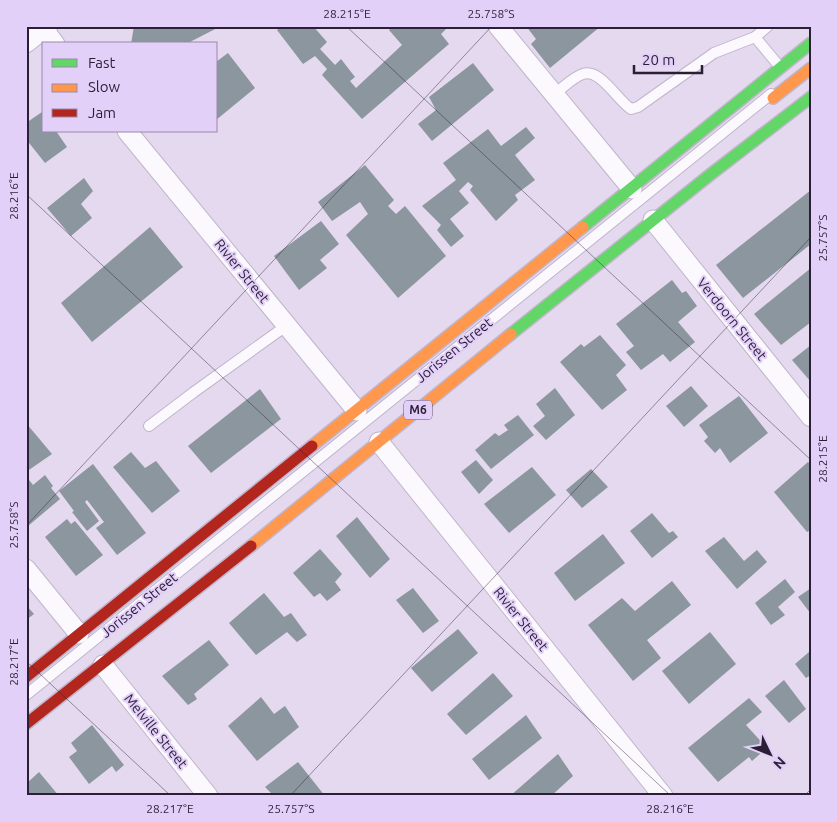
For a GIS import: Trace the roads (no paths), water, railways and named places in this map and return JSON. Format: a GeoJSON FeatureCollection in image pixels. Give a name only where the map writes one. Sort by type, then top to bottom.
{"type":"FeatureCollection","features":[{"type":"Feature","properties":{"kind":"main road","name":"Jorissen Street"},"geometry":{"type":"LineString","coordinates":[[26,677],[811,43]]}},
{"type":"Feature","properties":{"kind":"main road"},"geometry":{"type":"LineString","coordinates":[[707,128],[728,129],[739,124],[811,68]]}},
{"type":"Feature","properties":{"kind":"main road","name":"Jorissen Street"},"geometry":{"type":"LineString","coordinates":[[26,724],[103,665],[581,276],[811,97]]}},
{"type":"Feature","properties":{"kind":"street"},"geometry":{"type":"LineString","coordinates":[[498,26],[632,189]]}},
{"type":"Feature","properties":{"kind":"street"},"geometry":{"type":"LineString","coordinates":[[26,44],[47,32]]}},
{"type":"Feature","properties":{"kind":"street","name":"Rivier Street"},"geometry":{"type":"LineString","coordinates":[[128,132],[357,411]]}},
{"type":"Feature","properties":{"kind":"street","name":"Verdoorn Street"},"geometry":{"type":"LineString","coordinates":[[653,220],[811,417]]}},
{"type":"Feature","properties":{"kind":"street","name":"Rivier Street"},"geometry":{"type":"LineString","coordinates":[[379,442],[663,796]]}},
{"type":"Feature","properties":{"kind":"street"},"geometry":{"type":"LineString","coordinates":[[26,569],[79,634]]}},
{"type":"Feature","properties":{"kind":"street","name":"Melville Street"},"geometry":{"type":"LineString","coordinates":[[103,665],[208,796]]}},
{"type":"Feature","properties":{"kind":"lane"},"geometry":{"type":"LineString","coordinates":[[554,94],[582,74],[592,72],[625,105],[631,109],[638,107],[714,53],[755,37],[768,26]]}},
{"type":"Feature","properties":{"kind":"lane"},"geometry":{"type":"LineString","coordinates":[[755,37],[780,68]]}},
{"type":"Feature","properties":{"kind":"lane","name":"Jorissen Street"},"geometry":{"type":"LineString","coordinates":[[26,695],[811,61]]}},
{"type":"Feature","properties":{"kind":"lane","name":"Jorissen Street"},"geometry":{"type":"LineString","coordinates":[[303,490],[639,218],[811,88]]}},
{"type":"Feature","properties":{"kind":"lane"},"geometry":{"type":"LineString","coordinates":[[149,426],[286,326]]}},
{"type":"Feature","properties":{"kind":"lane"},"geometry":{"type":"LineString","coordinates":[[26,711],[64,681]]}}]}
